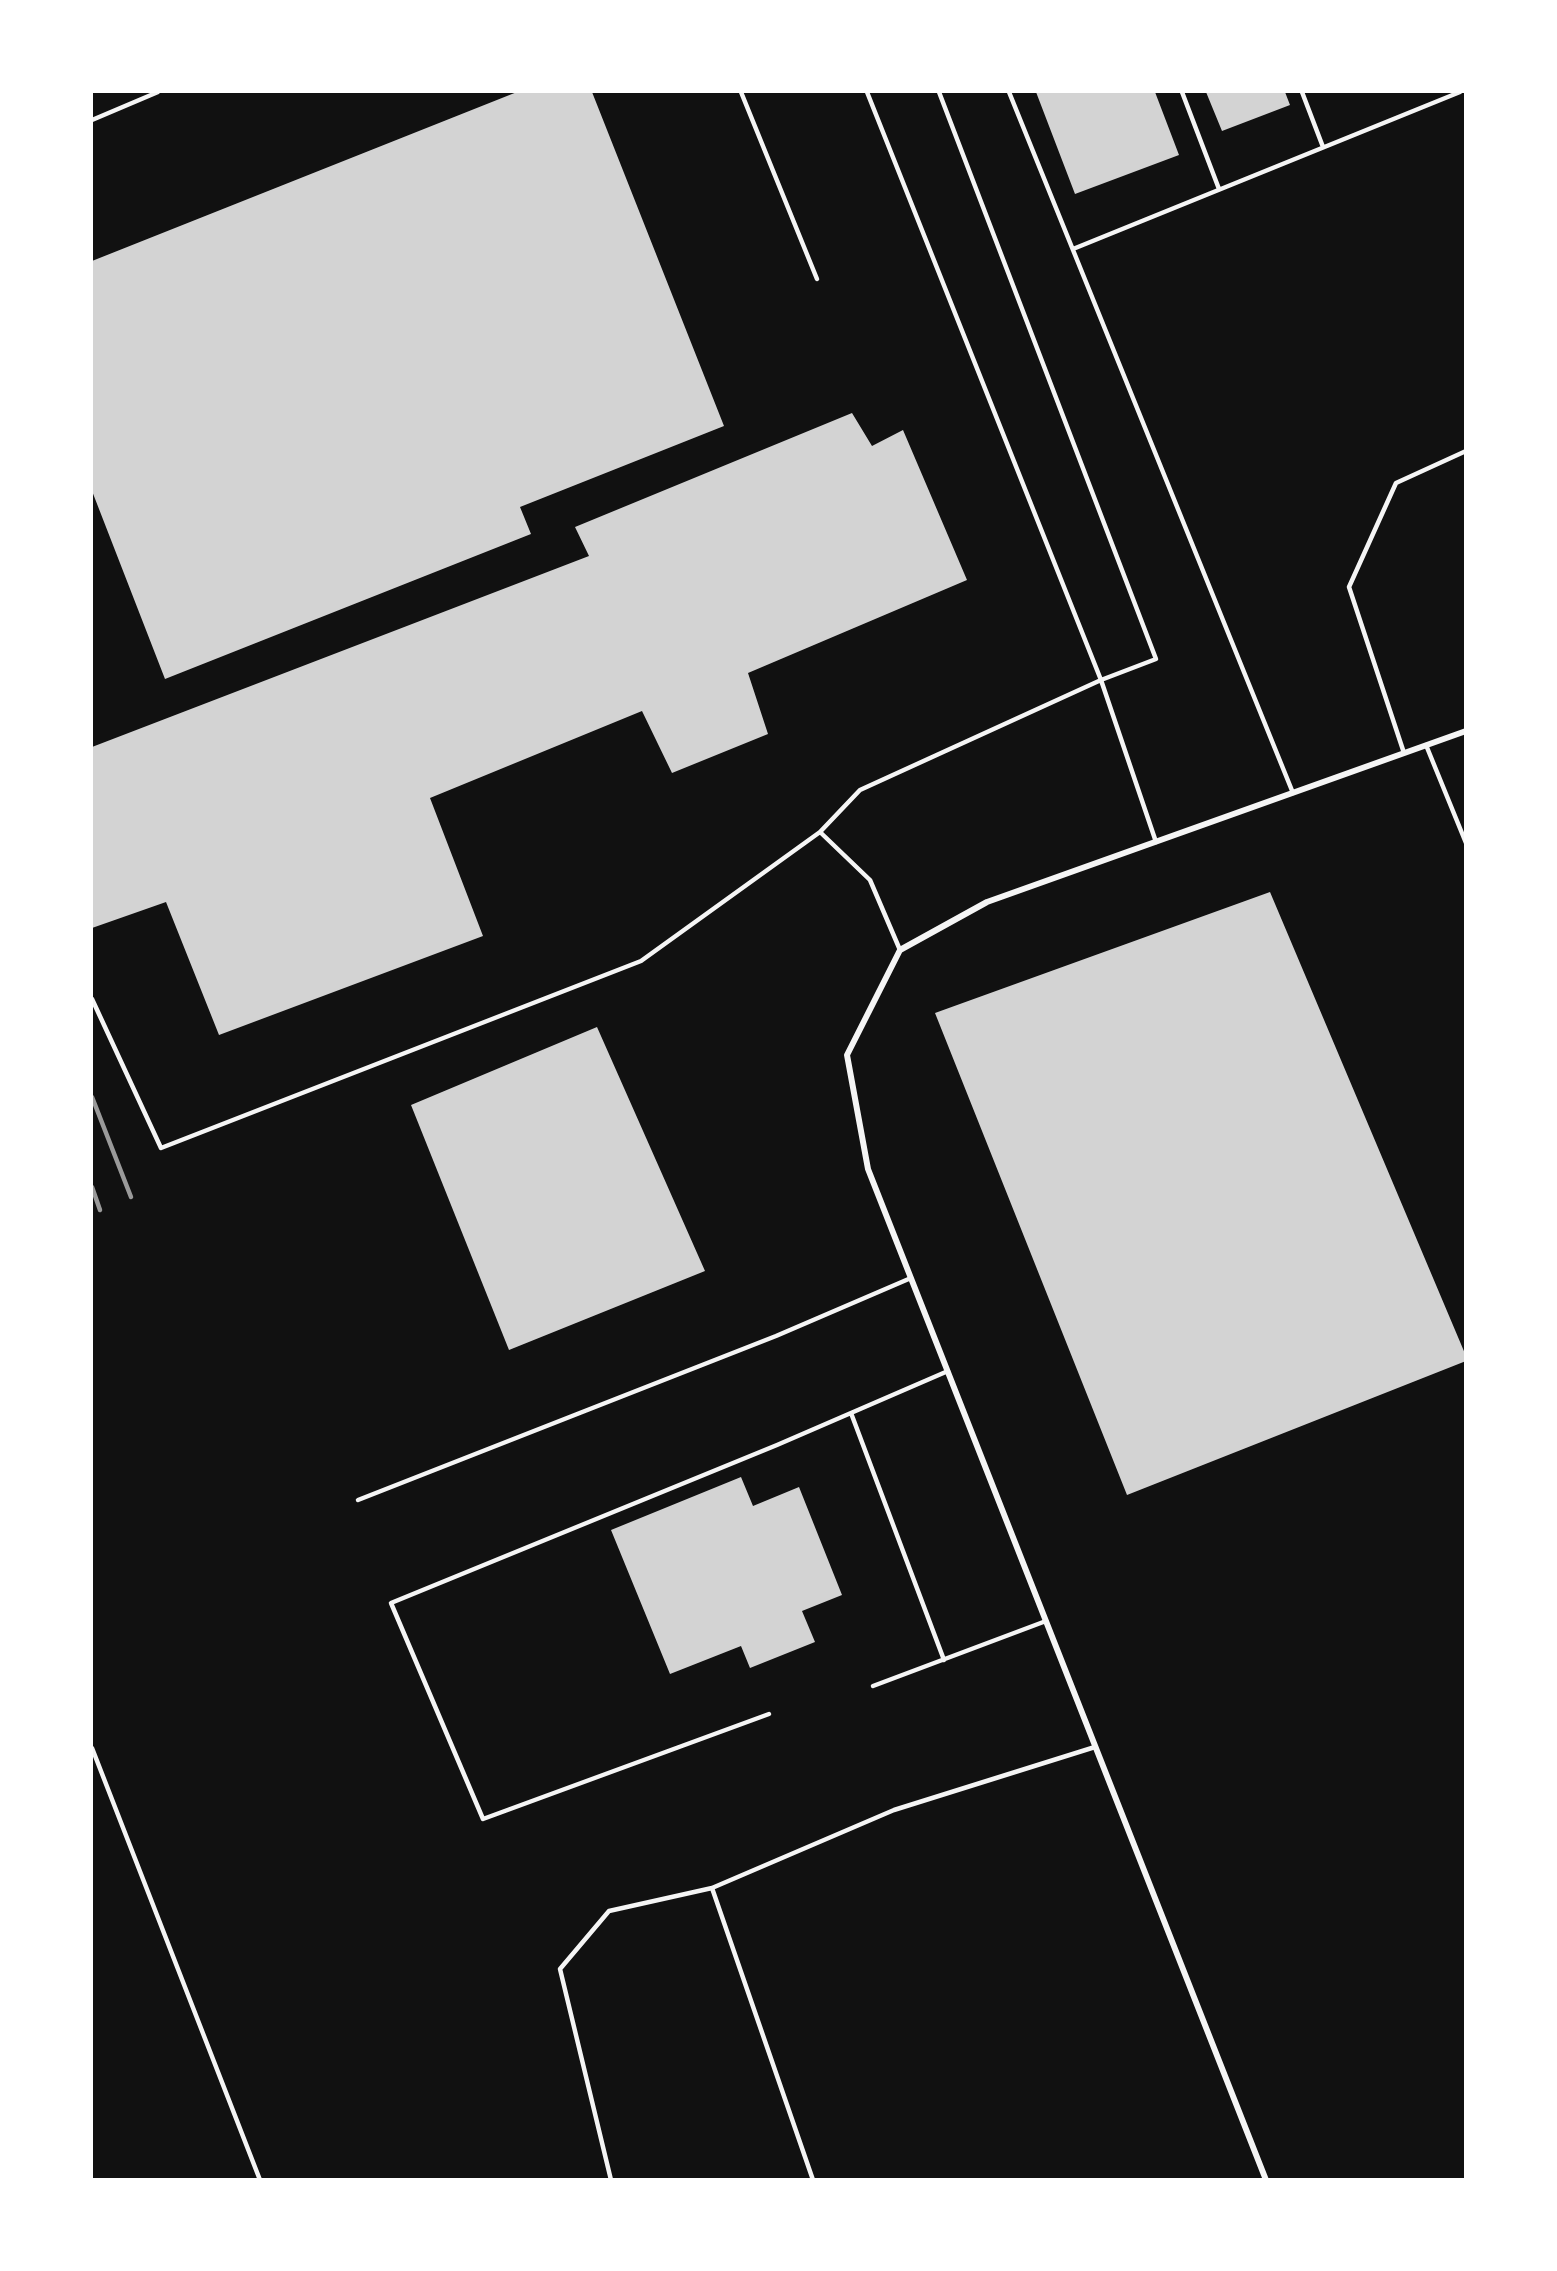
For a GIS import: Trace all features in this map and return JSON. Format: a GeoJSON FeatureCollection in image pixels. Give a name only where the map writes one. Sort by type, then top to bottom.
{"type":"FeatureCollection","features":[{"type":"Feature","properties":{"kind":"street"},"geometry":{"type":"LineString","coordinates":[[1266,2180],[868,1168],[847,1055],[900,950],[987,902],[1466,731]]}},
{"type":"Feature","properties":{"kind":"lane"},"geometry":{"type":"LineString","coordinates":[[92,120],[158,92]]}},
{"type":"Feature","properties":{"kind":"lane"},"geometry":{"type":"LineString","coordinates":[[741,92],[818,279]]}},
{"type":"Feature","properties":{"kind":"lane"},"geometry":{"type":"LineString","coordinates":[[867,92],[1101,680],[1156,842]]}},
{"type":"Feature","properties":{"kind":"lane"},"geometry":{"type":"LineString","coordinates":[[92,999],[160,1148],[641,961],[820,832],[860,790],[1101,680],[1156,659],[939,92]]}},
{"type":"Feature","properties":{"kind":"lane"},"geometry":{"type":"LineString","coordinates":[[1010,92],[1293,793]]}},
{"type":"Feature","properties":{"kind":"lane"},"geometry":{"type":"LineString","coordinates":[[1182,92],[1219,189]]}},
{"type":"Feature","properties":{"kind":"lane"},"geometry":{"type":"LineString","coordinates":[[1302,92],[1323,147]]}},
{"type":"Feature","properties":{"kind":"lane"},"geometry":{"type":"LineString","coordinates":[[1437,92],[1440,99]]}},
{"type":"Feature","properties":{"kind":"lane"},"geometry":{"type":"LineString","coordinates":[[1073,249],[1460,92]]}},
{"type":"Feature","properties":{"kind":"lane"},"geometry":{"type":"LineString","coordinates":[[1404,753],[1349,587],[1396,483],[1466,452]]}},
{"type":"Feature","properties":{"kind":"lane"},"geometry":{"type":"LineString","coordinates":[[1426,745],[1466,843]]}},
{"type":"Feature","properties":{"kind":"lane"},"geometry":{"type":"LineString","coordinates":[[820,832],[870,880],[900,950]]}},
{"type":"Feature","properties":{"kind":"lane"},"geometry":{"type":"LineString","coordinates":[[357,1500],[776,1336],[911,1278]]}},
{"type":"Feature","properties":{"kind":"lane"},"geometry":{"type":"LineString","coordinates":[[769,1714],[483,1819],[392,1603],[948,1371]]}},
{"type":"Feature","properties":{"kind":"lane"},"geometry":{"type":"LineString","coordinates":[[851,1413],[944,1660]]}},
{"type":"Feature","properties":{"kind":"lane"},"geometry":{"type":"LineString","coordinates":[[873,1686],[1046,1621]]}},
{"type":"Feature","properties":{"kind":"lane"},"geometry":{"type":"LineString","coordinates":[[611,2180],[560,1969],[609,1911],[712,1888],[894,1810],[1095,1747]]}},
{"type":"Feature","properties":{"kind":"lane"},"geometry":{"type":"LineString","coordinates":[[92,1748],[260,2180]]}},
{"type":"Feature","properties":{"kind":"lane"},"geometry":{"type":"LineString","coordinates":[[712,1888],[813,2180]]}},
{"type":"Feature","properties":{"kind":"building"},"geometry":{"type":"Polygon","coordinates":[[[517,92],[592,92],[724,426],[520,507],[531,534],[165,679],[92,491],[92,261],[517,92]]]}},
{"type":"Feature","properties":{"kind":"building"},"geometry":{"type":"Polygon","coordinates":[[[1036,92],[1155,92],[1179,155],[1075,194],[1036,92]]]}},
{"type":"Feature","properties":{"kind":"building"},"geometry":{"type":"Polygon","coordinates":[[[1206,92],[1285,92],[1290,105],[1222,131],[1206,92]]]}},
{"type":"Feature","properties":{"kind":"building"},"geometry":{"type":"Polygon","coordinates":[[[852,413],[872,446],[903,430],[967,580],[748,673],[768,734],[672,773],[642,711],[430,798],[483,936],[219,1035],[166,902],[92,928],[92,747],[589,556],[575,527],[852,413]]]}},
{"type":"Feature","properties":{"kind":"building"},"geometry":{"type":"Polygon","coordinates":[[[1270,892],[1466,1356],[1466,1361],[1127,1495],[935,1013],[1270,892]]]}},
{"type":"Feature","properties":{"kind":"building"},"geometry":{"type":"Polygon","coordinates":[[[597,1027],[705,1271],[509,1350],[411,1105],[597,1027]]]}},
{"type":"Feature","properties":{"kind":"building"},"geometry":{"type":"Polygon","coordinates":[[[741,1477],[753,1506],[799,1487],[842,1595],[802,1611],[815,1642],[750,1668],[741,1646],[670,1674],[611,1530],[741,1477]]]}},
{"type":"Feature","properties":{"kind":"railway"},"geometry":{"type":"LineString","coordinates":[[92,1097],[131,1197]]}},
{"type":"Feature","properties":{"kind":"railway"},"geometry":{"type":"LineString","coordinates":[[92,1187],[100,1210]]}}]}
